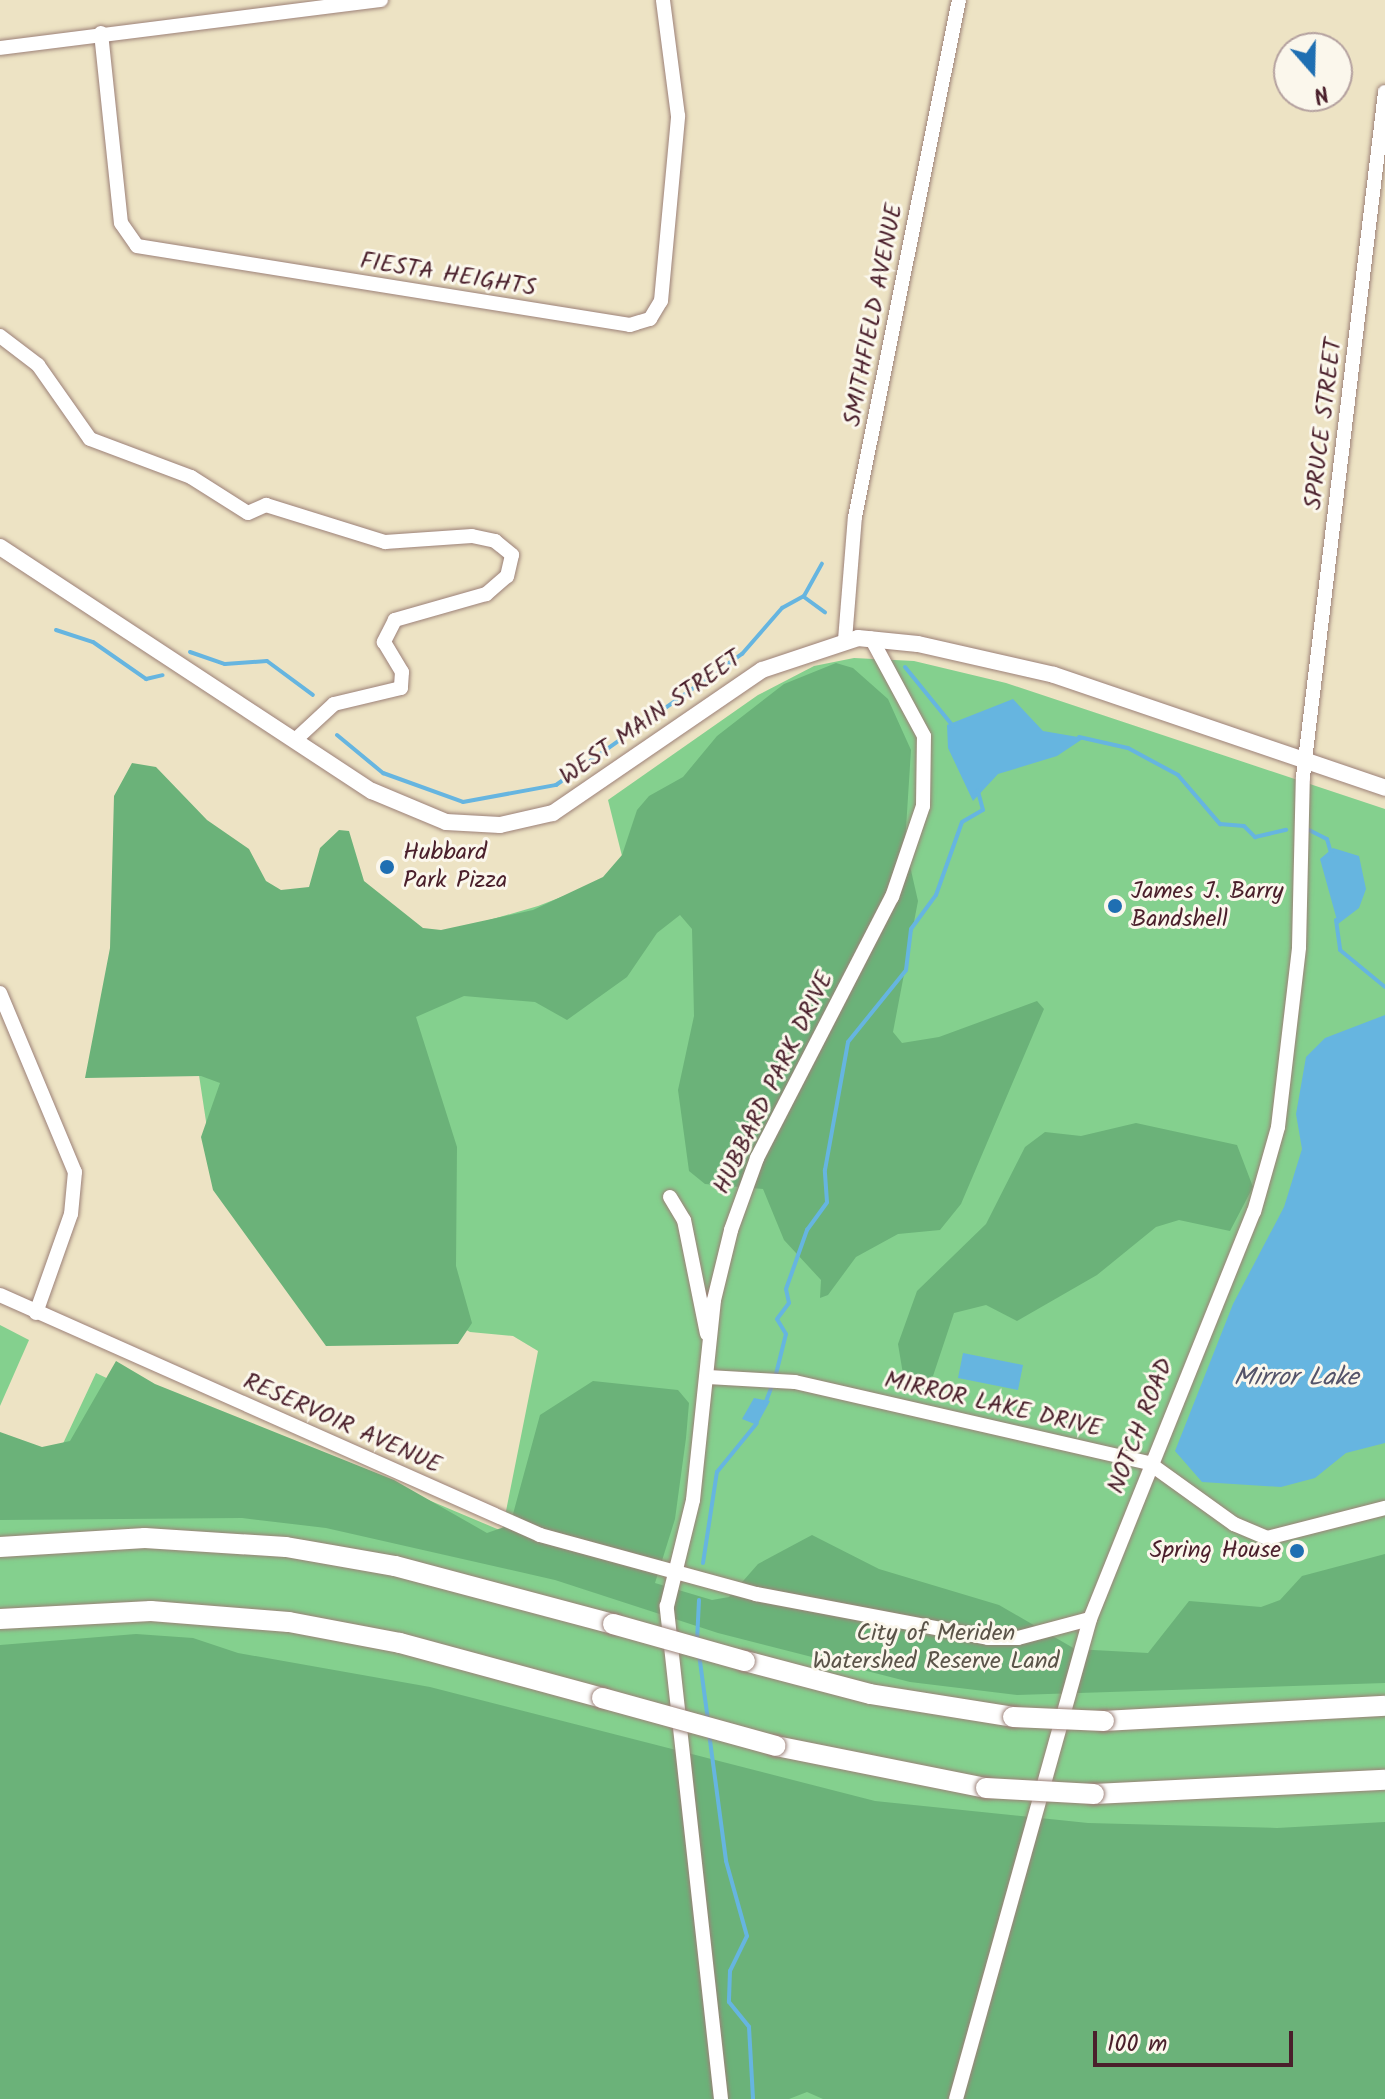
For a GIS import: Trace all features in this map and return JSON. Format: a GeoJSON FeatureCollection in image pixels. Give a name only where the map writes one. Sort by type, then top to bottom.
{"type":"FeatureCollection","features":[{"type":"Feature","properties":{"kind":"highway"},"geometry":{"type":"LineString","coordinates":[[0,1547],[145,1538],[315,1551],[613,1624],[870,1694],[1013,1717],[1104,1721],[1385,1706]]}},
{"type":"Feature","properties":{"kind":"highway"},"geometry":{"type":"LineString","coordinates":[[0,1619],[151,1611],[281,1621],[411,1645],[776,1746],[986,1788],[1094,1794],[1385,1780]]}},
{"type":"Feature","properties":{"kind":"main road","name":"WEST MAIN STREET"},"geometry":{"type":"LineString","coordinates":[[0,547],[294,741],[420,815],[474,826],[525,821],[579,799],[762,670],[845,640],[871,638],[1045,672],[1385,788]]}},
{"type":"Feature","properties":{"kind":"street"},"geometry":{"type":"LineString","coordinates":[[0,48],[381,0]]}},
{"type":"Feature","properties":{"kind":"street","name":"FIESTA HEIGHTS"},"geometry":{"type":"LineString","coordinates":[[101,33],[121,223],[137,246],[630,325],[650,319],[661,301],[678,116],[663,0]]}},
{"type":"Feature","properties":{"kind":"street","name":"SMITHFIELD AVENUE"},"geometry":{"type":"LineString","coordinates":[[845,640],[855,517],[959,0]]}},
{"type":"Feature","properties":{"kind":"street","name":"SPRUCE STREET"},"geometry":{"type":"LineString","coordinates":[[1307,760],[1385,92]]}},
{"type":"Feature","properties":{"kind":"street"},"geometry":{"type":"LineString","coordinates":[[0,336],[38,365],[90,439],[191,477],[248,513],[266,505],[385,542],[472,536],[495,541],[512,555],[507,576],[486,594],[395,620],[384,642],[402,672],[401,688],[334,704],[294,741]]}},
{"type":"Feature","properties":{"kind":"street","name":"HUBBARD PARK DRIVE"},"geometry":{"type":"LineString","coordinates":[[674,1572],[693,1500],[710,1343],[742,1194],[892,897],[923,806],[924,736],[871,638]]}},
{"type":"Feature","properties":{"kind":"street","name":"NOTCH ROAD"},"geometry":{"type":"LineString","coordinates":[[956,2099],[1090,1619],[1149,1463],[1254,1212],[1278,1127],[1299,947],[1307,760]]}},
{"type":"Feature","properties":{"kind":"street"},"geometry":{"type":"LineString","coordinates":[[0,993],[75,1172],[71,1214],[36,1313]]}},
{"type":"Feature","properties":{"kind":"street"},"geometry":{"type":"LineString","coordinates":[[670,1197],[684,1220],[710,1343]]}},
{"type":"Feature","properties":{"kind":"street","name":"RESERVOIR AVENUE"},"geometry":{"type":"LineString","coordinates":[[0,1295],[507,1524],[674,1572],[988,1638],[1018,1638],[1090,1619]]}},
{"type":"Feature","properties":{"kind":"street","name":"MIRROR LAKE DRIVE"},"geometry":{"type":"LineString","coordinates":[[708,1377],[767,1377],[795,1382],[1149,1463],[1234,1524],[1267,1538],[1385,1508]]}},
{"type":"Feature","properties":{"kind":"street"},"geometry":{"type":"LineString","coordinates":[[674,1572],[666,1621],[721,2099]]}},
{"type":"Feature","properties":{"kind":"green space","name":"City of Meriden Watershed Reserve Land"},"geometry":{"type":"Polygon","coordinates":[[[854,658],[914,661],[1006,683],[1385,809],[1385,2099],[0,2099],[0,1441],[53,1465],[96,1373],[117,1383],[122,1371],[502,1531],[538,1351],[513,1336],[470,1332],[216,1187],[172,898],[385,950],[538,906],[626,872],[608,800],[758,695],[814,666],[854,658]]]}},
{"type":"Feature","properties":{"kind":"green space"},"geometry":{"type":"Polygon","coordinates":[[[836,663],[853,668],[888,699],[911,750],[905,844],[918,901],[893,1032],[902,1043],[939,1037],[1037,1001],[1044,1009],[961,1204],[940,1230],[898,1234],[856,1257],[828,1295],[820,1298],[821,1280],[784,1240],[763,1189],[705,1184],[689,1171],[678,1090],[694,1016],[692,929],[680,915],[657,933],[627,977],[567,1020],[535,1002],[464,996],[416,1017],[457,1147],[456,1266],[472,1323],[458,1344],[326,1346],[213,1190],[201,1137],[220,1083],[201,1076],[85,1078],[110,948],[114,796],[132,763],[156,767],[207,820],[249,849],[266,881],[281,890],[309,887],[320,848],[339,830],[349,831],[364,881],[423,928],[441,930],[533,910],[603,877],[622,855],[637,810],[649,796],[683,777],[717,736],[784,684],[836,663]]]}},
{"type":"Feature","properties":{"kind":"green space"},"geometry":{"type":"Polygon","coordinates":[[[1136,1123],[1237,1145],[1253,1187],[1230,1231],[1179,1220],[1156,1227],[1097,1275],[1017,1321],[986,1305],[954,1313],[933,1376],[916,1384],[903,1374],[898,1344],[917,1291],[986,1224],[1025,1147],[1045,1132],[1081,1136],[1136,1123]]]}},
{"type":"Feature","properties":{"kind":"green space"},"geometry":{"type":"Polygon","coordinates":[[[0,1325],[29,1340],[0,1406],[0,1325]]]}},
{"type":"Feature","properties":{"kind":"green space"},"geometry":{"type":"Polygon","coordinates":[[[116,1361],[155,1384],[394,1480],[487,1533],[510,1525],[540,1415],[593,1381],[678,1390],[689,1403],[686,1438],[675,1519],[655,1583],[712,1600],[729,1597],[758,1564],[812,1535],[879,1569],[999,1605],[1075,1649],[1148,1653],[1189,1601],[1261,1607],[1280,1600],[1302,1576],[1385,1554],[1385,1683],[1017,1695],[910,1682],[718,1633],[555,1580],[326,1528],[242,1518],[0,1520],[0,1432],[42,1447],[70,1441],[116,1361]]]}},
{"type":"Feature","properties":{"kind":"green space"},"geometry":{"type":"Polygon","coordinates":[[[136,1634],[193,1638],[238,1653],[430,1687],[875,1801],[1088,1823],[1277,1828],[1385,1822],[1385,2099],[823,2099],[807,2092],[789,2099],[0,2099],[0,1645],[136,1634]]]}},
{"type":"Feature","properties":{"kind":"water"},"geometry":{"type":"Polygon","coordinates":[[[1013,699],[1043,731],[1084,738],[1057,756],[998,774],[973,801],[948,748],[947,725],[1013,699]]]}},
{"type":"Feature","properties":{"kind":"water"},"geometry":{"type":"Polygon","coordinates":[[[1333,848],[1359,856],[1366,889],[1359,908],[1338,924],[1320,859],[1333,848]]]}},
{"type":"Feature","properties":{"kind":"water","name":"Mirror Lake"},"geometry":{"type":"Polygon","coordinates":[[[1385,1015],[1385,1443],[1346,1453],[1315,1478],[1281,1487],[1202,1482],[1175,1451],[1233,1304],[1284,1207],[1302,1149],[1296,1114],[1306,1057],[1325,1038],[1385,1015]]]}},
{"type":"Feature","properties":{"kind":"water"},"geometry":{"type":"Polygon","coordinates":[[[963,1353],[1023,1365],[1018,1390],[958,1378],[963,1353]]]}},
{"type":"Feature","properties":{"kind":"water"},"geometry":{"type":"Polygon","coordinates":[[[754,1398],[770,1401],[757,1425],[742,1419],[754,1398]]]}},
{"type":"Feature","properties":{"kind":"waterway"},"geometry":{"type":"LineString","coordinates":[[337,735],[383,773],[463,802],[556,785],[742,654],[782,608],[804,596],[822,564]]}},
{"type":"Feature","properties":{"kind":"waterway"},"geometry":{"type":"LineString","coordinates":[[804,597],[825,612]]}},
{"type":"Feature","properties":{"kind":"waterway"},"geometry":{"type":"LineString","coordinates":[[56,630],[93,642],[146,679],[163,675]]}},
{"type":"Feature","properties":{"kind":"waterway"},"geometry":{"type":"LineString","coordinates":[[190,652],[225,664],[267,661],[313,695]]}},
{"type":"Feature","properties":{"kind":"waterway"},"geometry":{"type":"LineString","coordinates":[[905,667],[953,726]]}},
{"type":"Feature","properties":{"kind":"waterway"},"geometry":{"type":"LineString","coordinates":[[1079,737],[1128,748],[1178,775],[1220,824],[1244,826],[1255,837],[1286,830]]}},
{"type":"Feature","properties":{"kind":"waterway"},"geometry":{"type":"LineString","coordinates":[[775,1378],[786,1334],[777,1319],[789,1303],[786,1289],[807,1230],[827,1202],[825,1170],[848,1042],[906,970],[911,929],[936,895],[962,822],[983,810],[978,791]]}},
{"type":"Feature","properties":{"kind":"waterway"},"geometry":{"type":"LineString","coordinates":[[1309,830],[1327,839],[1331,853]]}},
{"type":"Feature","properties":{"kind":"waterway"},"geometry":{"type":"LineString","coordinates":[[1336,920],[1340,950],[1385,987]]}},
{"type":"Feature","properties":{"kind":"waterway"},"geometry":{"type":"LineString","coordinates":[[765,1404],[772,1386]]}},
{"type":"Feature","properties":{"kind":"waterway"},"geometry":{"type":"LineString","coordinates":[[703,1563],[717,1472],[757,1423]]}},
{"type":"Feature","properties":{"kind":"waterway"},"geometry":{"type":"LineString","coordinates":[[697,1641],[699,1600]]}},
{"type":"Feature","properties":{"kind":"waterway"},"geometry":{"type":"LineString","coordinates":[[699,1654],[708,1721]]}},
{"type":"Feature","properties":{"kind":"waterway"},"geometry":{"type":"LineString","coordinates":[[709,1733],[726,1861],[747,1936],[730,1971],[729,2002],[749,2027],[753,2099]]}},
{"type":"Feature","properties":{"kind":"place","name":"Hubbard Park Pizza"},"geometry":{"type":"Point","coordinates":[387,867]}},
{"type":"Feature","properties":{"kind":"place","name":"James J. Barry Bandshell"},"geometry":{"type":"Point","coordinates":[1115,906]}},
{"type":"Feature","properties":{"kind":"place","name":"Spring House"},"geometry":{"type":"Point","coordinates":[1297,1551]}}]}
